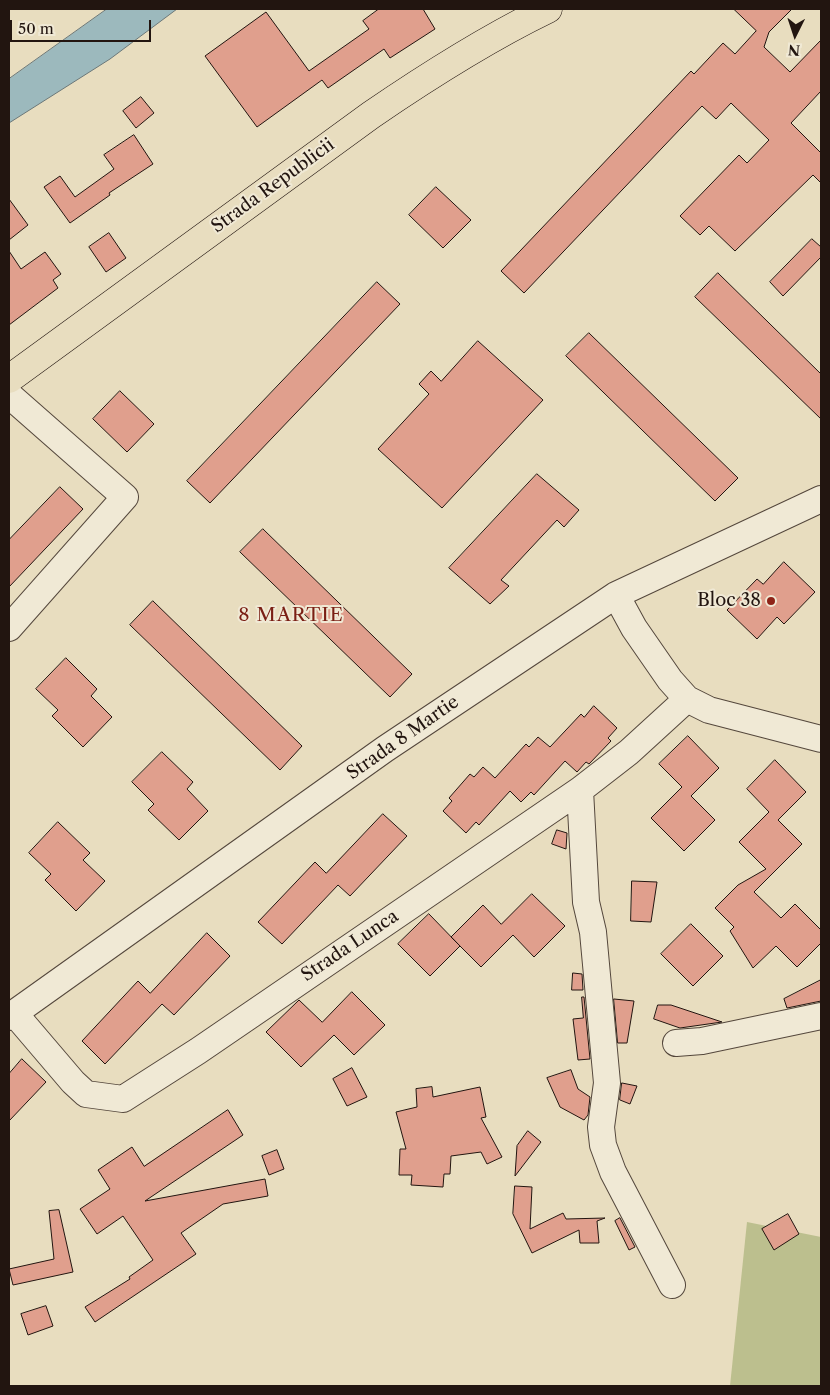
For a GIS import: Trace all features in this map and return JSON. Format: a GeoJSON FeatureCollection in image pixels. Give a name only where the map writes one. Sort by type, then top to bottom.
{"type":"FeatureCollection","features":[{"type":"Feature","properties":{"kind":"main road","name":"Strada Republicii"},"geometry":{"type":"LineString","coordinates":[[9,379],[371,115],[420,82],[518,24],[548,9]]}},
{"type":"Feature","properties":{"kind":"street"},"geometry":{"type":"LineString","coordinates":[[9,395],[124,498],[9,628]]}},
{"type":"Feature","properties":{"kind":"street","name":"Strada 8 Martie"},"geometry":{"type":"LineString","coordinates":[[12,1016],[385,749],[616,595],[821,499]]}},
{"type":"Feature","properties":{"kind":"street"},"geometry":{"type":"LineString","coordinates":[[616,595],[634,628],[670,680],[688,699],[709,710],[821,738]]}},
{"type":"Feature","properties":{"kind":"street","name":"Strada Lunca"},"geometry":{"type":"LineString","coordinates":[[12,1016],[86,1094],[123,1099],[198,1051],[580,790],[629,752],[688,699]]}},
{"type":"Feature","properties":{"kind":"street"},"geometry":{"type":"LineString","coordinates":[[580,790],[586,902],[593,932],[607,1083],[602,1127],[603,1145],[613,1172],[672,1285]]}},
{"type":"Feature","properties":{"kind":"street"},"geometry":{"type":"LineString","coordinates":[[676,1043],[722,1038],[821,1016]]}},
{"type":"Feature","properties":{"kind":"green space"},"geometry":{"type":"Polygon","coordinates":[[[747,1222],[821,1237],[821,1386],[730,1386],[747,1222]]]}},
{"type":"Feature","properties":{"kind":"water"},"geometry":{"type":"Polygon","coordinates":[[[107,9],[177,9],[110,59],[9,123],[9,79],[107,9]]]}},
{"type":"Feature","properties":{"kind":"building"},"geometry":{"type":"Polygon","coordinates":[[[379,9],[423,9],[435,29],[390,58],[384,49],[328,88],[322,80],[257,127],[205,56],[266,12],[309,71],[369,29],[363,21],[379,9]]]}},
{"type":"Feature","properties":{"kind":"building"},"geometry":{"type":"Polygon","coordinates":[[[734,9],[792,9],[769,32],[764,47],[790,72],[821,40],[821,91],[791,123],[821,153],[821,183],[813,175],[735,251],[709,226],[700,235],[680,216],[739,155],[747,163],[769,140],[731,103],[716,119],[702,106],[524,293],[501,271],[691,71],[694,74],[723,43],[735,54],[756,31],[734,9]]]}},
{"type":"Feature","properties":{"kind":"building"},"geometry":{"type":"Polygon","coordinates":[[[141,97],[154,113],[136,128],[123,111],[141,97]]]}},
{"type":"Feature","properties":{"kind":"building"},"geometry":{"type":"Polygon","coordinates":[[[134,135],[153,164],[109,193],[110,195],[70,223],[44,187],[60,176],[75,197],[114,169],[104,155],[134,135]]]}},
{"type":"Feature","properties":{"kind":"building"},"geometry":{"type":"Polygon","coordinates":[[[436,187],[471,220],[443,248],[409,215],[436,187]]]}},
{"type":"Feature","properties":{"kind":"building"},"geometry":{"type":"Polygon","coordinates":[[[9,199],[28,225],[9,240],[9,199]]]}},
{"type":"Feature","properties":{"kind":"building"},"geometry":{"type":"Polygon","coordinates":[[[109,233],[126,258],[106,272],[89,247],[109,233]]]}},
{"type":"Feature","properties":{"kind":"building"},"geometry":{"type":"Polygon","coordinates":[[[812,239],[821,247],[821,257],[783,296],[770,282],[812,239]]]}},
{"type":"Feature","properties":{"kind":"building"},"geometry":{"type":"Polygon","coordinates":[[[9,251],[21,269],[45,252],[61,274],[53,280],[58,288],[9,325],[9,251]]]}},
{"type":"Feature","properties":{"kind":"building"},"geometry":{"type":"Polygon","coordinates":[[[718,273],[821,374],[821,419],[695,297],[718,273]]]}},
{"type":"Feature","properties":{"kind":"building"},"geometry":{"type":"Polygon","coordinates":[[[377,282],[400,304],[210,503],[187,481],[377,282]]]}},
{"type":"Feature","properties":{"kind":"building"},"geometry":{"type":"Polygon","coordinates":[[[589,333],[738,478],[715,501],[566,356],[589,333]]]}},
{"type":"Feature","properties":{"kind":"building"},"geometry":{"type":"Polygon","coordinates":[[[478,341],[543,400],[442,508],[378,449],[429,394],[419,384],[431,371],[441,381],[478,341]]]}},
{"type":"Feature","properties":{"kind":"building"},"geometry":{"type":"Polygon","coordinates":[[[120,391],[154,424],[127,452],[93,419],[120,391]]]}},
{"type":"Feature","properties":{"kind":"building"},"geometry":{"type":"Polygon","coordinates":[[[537,474],[579,510],[564,527],[557,520],[501,580],[509,586],[490,604],[449,568],[537,474]]]}},
{"type":"Feature","properties":{"kind":"building"},"geometry":{"type":"Polygon","coordinates":[[[60,487],[83,509],[9,587],[9,540],[60,487]]]}},
{"type":"Feature","properties":{"kind":"building"},"geometry":{"type":"Polygon","coordinates":[[[263,529],[412,674],[390,697],[240,552],[263,529]]]}},
{"type":"Feature","properties":{"kind":"building","name":"Bloc 38"},"geometry":{"type":"Polygon","coordinates":[[[784,562],[815,592],[784,624],[777,617],[757,639],[727,610],[757,579],[763,584],[784,562]]]}},
{"type":"Feature","properties":{"kind":"building"},"geometry":{"type":"Polygon","coordinates":[[[153,601],[302,746],[280,770],[130,625],[153,601]]]}},
{"type":"Feature","properties":{"kind":"building"},"geometry":{"type":"Polygon","coordinates":[[[66,658],[97,689],[91,696],[112,717],[83,747],[52,716],[58,710],[36,689],[66,658]]]}},
{"type":"Feature","properties":{"kind":"building"},"geometry":{"type":"Polygon","coordinates":[[[594,706],[617,728],[608,738],[611,741],[589,764],[586,762],[577,772],[565,761],[534,795],[531,792],[521,802],[510,791],[479,825],[476,822],[466,833],[443,811],[452,801],[449,798],[470,774],[474,777],[483,767],[495,778],[526,744],[529,747],[538,737],[550,747],[581,714],[584,717],[594,706]]]}},
{"type":"Feature","properties":{"kind":"building"},"geometry":{"type":"Polygon","coordinates":[[[688,736],[719,768],[691,796],[715,820],[684,851],[651,818],[682,787],[659,764],[688,736]]]}},
{"type":"Feature","properties":{"kind":"building"},"geometry":{"type":"Polygon","coordinates":[[[162,752],[193,782],[187,789],[208,811],[179,840],[148,810],[154,804],[132,782],[162,752]]]}},
{"type":"Feature","properties":{"kind":"building"},"geometry":{"type":"Polygon","coordinates":[[[775,760],[806,792],[778,820],[802,844],[754,892],[781,918],[795,904],[821,930],[821,943],[797,967],[776,946],[753,968],[730,931],[734,927],[715,908],[738,885],[766,869],[739,842],[769,812],[747,789],[775,760]]]}},
{"type":"Feature","properties":{"kind":"building"},"geometry":{"type":"Polygon","coordinates":[[[383,814],[407,836],[350,896],[338,885],[282,944],[258,922],[315,862],[326,873],[383,814]]]}},
{"type":"Feature","properties":{"kind":"building"},"geometry":{"type":"Polygon","coordinates":[[[58,822],[90,853],[83,860],[105,881],[76,911],[45,880],[51,874],[29,853],[58,822]]]}},
{"type":"Feature","properties":{"kind":"building"},"geometry":{"type":"Polygon","coordinates":[[[557,830],[567,833],[566,849],[552,844],[557,830]]]}},
{"type":"Feature","properties":{"kind":"building"},"geometry":{"type":"Polygon","coordinates":[[[632,881],[657,882],[651,922],[631,921],[632,881]]]}},
{"type":"Feature","properties":{"kind":"building"},"geometry":{"type":"Polygon","coordinates":[[[532,894],[565,926],[534,957],[513,935],[481,967],[451,937],[483,905],[501,924],[532,894]]]}},
{"type":"Feature","properties":{"kind":"building"},"geometry":{"type":"Polygon","coordinates":[[[429,914],[460,946],[430,976],[398,944],[429,914]]]}},
{"type":"Feature","properties":{"kind":"building"},"geometry":{"type":"Polygon","coordinates":[[[691,924],[723,956],[693,986],[661,954],[691,924]]]}},
{"type":"Feature","properties":{"kind":"building"},"geometry":{"type":"Polygon","coordinates":[[[207,933],[230,956],[174,1015],[162,1004],[105,1064],[82,1041],[138,981],[150,993],[207,933]]]}},
{"type":"Feature","properties":{"kind":"building"},"geometry":{"type":"Polygon","coordinates":[[[573,973],[582,974],[583,990],[572,990],[573,973]]]}},
{"type":"Feature","properties":{"kind":"building"},"geometry":{"type":"Polygon","coordinates":[[[821,980],[821,1001],[787,1008],[784,999],[821,980]]]}},
{"type":"Feature","properties":{"kind":"building"},"geometry":{"type":"Polygon","coordinates":[[[352,992],[385,1025],[354,1055],[334,1035],[301,1067],[266,1032],[299,1000],[322,1022],[352,992]]]}},
{"type":"Feature","properties":{"kind":"building"},"geometry":{"type":"Polygon","coordinates":[[[582,997],[584,997],[590,1059],[578,1060],[573,1019],[583,1018],[582,997]]]}},
{"type":"Feature","properties":{"kind":"building"},"geometry":{"type":"Polygon","coordinates":[[[614,999],[634,1001],[627,1043],[618,1043],[614,999]]]}},
{"type":"Feature","properties":{"kind":"building"},"geometry":{"type":"Polygon","coordinates":[[[658,1005],[671,1005],[722,1022],[680,1028],[654,1019],[658,1005]]]}},
{"type":"Feature","properties":{"kind":"building"},"geometry":{"type":"Polygon","coordinates":[[[22,1059],[46,1082],[9,1121],[9,1074],[22,1059]]]}},
{"type":"Feature","properties":{"kind":"building"},"geometry":{"type":"Polygon","coordinates":[[[352,1068],[367,1097],[347,1106],[333,1079],[352,1068]]]}},
{"type":"Feature","properties":{"kind":"building"},"geometry":{"type":"Polygon","coordinates":[[[571,1070],[578,1089],[590,1097],[588,1115],[584,1120],[560,1107],[547,1078],[571,1070]]]}},
{"type":"Feature","properties":{"kind":"building"},"geometry":{"type":"Polygon","coordinates":[[[622,1083],[637,1086],[630,1104],[620,1100],[622,1083]]]}},
{"type":"Feature","properties":{"kind":"building"},"geometry":{"type":"Polygon","coordinates":[[[432,1087],[433,1097],[480,1087],[486,1117],[481,1118],[502,1157],[487,1164],[481,1152],[451,1156],[450,1174],[444,1174],[443,1187],[411,1185],[412,1175],[399,1175],[400,1149],[406,1149],[396,1112],[417,1107],[416,1089],[432,1087]]]}},
{"type":"Feature","properties":{"kind":"building"},"geometry":{"type":"Polygon","coordinates":[[[228,1110],[243,1135],[145,1201],[265,1179],[268,1196],[223,1204],[181,1233],[196,1254],[95,1322],[85,1307],[130,1279],[129,1277],[153,1260],[123,1216],[97,1234],[80,1209],[110,1189],[98,1170],[132,1147],[144,1166],[228,1110]]]}},
{"type":"Feature","properties":{"kind":"building"},"geometry":{"type":"Polygon","coordinates":[[[528,1131],[541,1142],[515,1176],[517,1146],[528,1131]]]}},
{"type":"Feature","properties":{"kind":"building"},"geometry":{"type":"Polygon","coordinates":[[[277,1150],[284,1169],[269,1175],[262,1156],[277,1150]]]}},
{"type":"Feature","properties":{"kind":"building"},"geometry":{"type":"Polygon","coordinates":[[[515,1186],[532,1187],[530,1229],[563,1213],[566,1219],[605,1218],[597,1221],[599,1243],[580,1243],[579,1230],[532,1253],[513,1214],[515,1186]]]}},
{"type":"Feature","properties":{"kind":"building"},"geometry":{"type":"Polygon","coordinates":[[[59,1210],[73,1272],[13,1285],[9,1269],[54,1259],[49,1211],[59,1210]]]}},
{"type":"Feature","properties":{"kind":"building"},"geometry":{"type":"Polygon","coordinates":[[[788,1214],[799,1234],[774,1250],[762,1229],[788,1214]]]}},
{"type":"Feature","properties":{"kind":"building"},"geometry":{"type":"Polygon","coordinates":[[[620,1218],[635,1247],[629,1250],[615,1221],[620,1218]]]}},
{"type":"Feature","properties":{"kind":"building"},"geometry":{"type":"Polygon","coordinates":[[[46,1306],[53,1326],[28,1335],[21,1314],[46,1306]]]}},
{"type":"Feature","properties":{"kind":"place","name":"Bloc 38"},"geometry":{"type":"Point","coordinates":[771,601]}},
{"type":"Feature","properties":{"kind":"district","name":"8 MARTIE"},"geometry":{"type":"Point","coordinates":[291,616]}}]}
